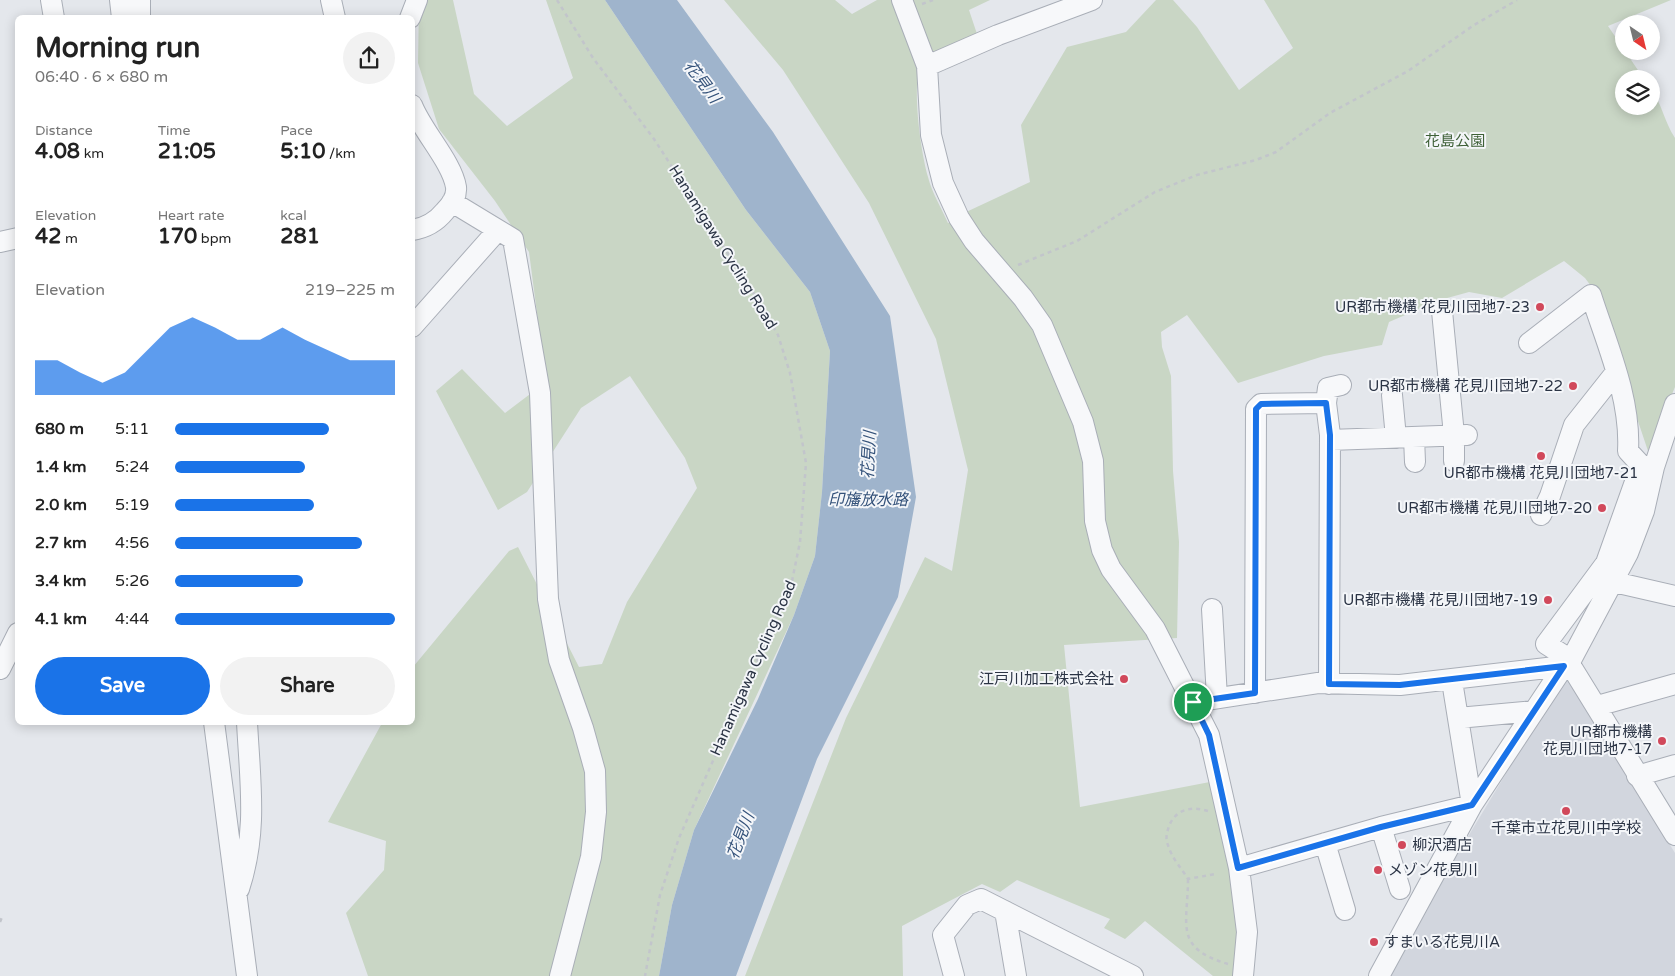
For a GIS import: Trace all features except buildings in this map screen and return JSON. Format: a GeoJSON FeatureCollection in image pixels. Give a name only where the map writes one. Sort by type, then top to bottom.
{"type":"FeatureCollection","features":[{"type":"Feature","properties":{"kind":"street"},"geometry":{"type":"LineString","coordinates":[[51,0],[54,15]]}},
{"type":"Feature","properties":{"kind":"street"},"geometry":{"type":"LineString","coordinates":[[120,0],[122,15]]}},
{"type":"Feature","properties":{"kind":"street"},"geometry":{"type":"LineString","coordinates":[[140,0],[140,15]]}},
{"type":"Feature","properties":{"kind":"street"},"geometry":{"type":"LineString","coordinates":[[331,0],[334,15]]}},
{"type":"Feature","properties":{"kind":"street"},"geometry":{"type":"LineString","coordinates":[[411,15],[417,0]]}},
{"type":"Feature","properties":{"kind":"street"},"geometry":{"type":"LineString","coordinates":[[902,0],[927,66],[932,135],[943,183],[959,218],[974,241],[1024,298],[1042,325],[1083,422],[1092,461],[1095,521],[1102,550],[1112,568],[1155,629],[1209,735],[1238,868],[1247,932],[1244,972]]}},
{"type":"Feature","properties":{"kind":"street"},"geometry":{"type":"LineString","coordinates":[[927,66],[998,35],[1092,0]]}},
{"type":"Feature","properties":{"kind":"street"},"geometry":{"type":"LineString","coordinates":[[415,110],[452,175],[456,188],[452,202],[440,218],[429,225],[415,229]]}},
{"type":"Feature","properties":{"kind":"street"},"geometry":{"type":"LineString","coordinates":[[452,202],[512,239],[540,393],[548,599],[559,660],[583,728],[595,771],[596,812],[591,857],[560,976]]}},
{"type":"Feature","properties":{"kind":"street"},"geometry":{"type":"LineString","coordinates":[[415,324],[498,230]]}},
{"type":"Feature","properties":{"kind":"street"},"geometry":{"type":"LineString","coordinates":[[0,242],[15,239]]}},
{"type":"Feature","properties":{"kind":"street"},"geometry":{"type":"LineString","coordinates":[[1529,343],[1591,295],[1616,372],[1630,427],[1628,451],[1647,466]]}},
{"type":"Feature","properties":{"kind":"street"},"geometry":{"type":"LineString","coordinates":[[1442,311],[1460,435],[1454,462]]}},
{"type":"Feature","properties":{"kind":"street"},"geometry":{"type":"LineString","coordinates":[[1540,515],[1550,496],[1574,425],[1616,372]]}},
{"type":"Feature","properties":{"kind":"street"},"geometry":{"type":"LineString","coordinates":[[1329,684],[1330,440],[1326,403],[1328,388],[1341,384]]}},
{"type":"Feature","properties":{"kind":"street"},"geometry":{"type":"LineString","coordinates":[[1392,395],[1405,437],[1416,462]]}},
{"type":"Feature","properties":{"kind":"street"},"geometry":{"type":"LineString","coordinates":[[1255,693],[1256,409],[1261,404],[1326,403]]}},
{"type":"Feature","properties":{"kind":"street"},"geometry":{"type":"LineString","coordinates":[[1675,404],[1606,563],[1546,644],[1571,666],[1675,835]]}},
{"type":"Feature","properties":{"kind":"street"},"geometry":{"type":"LineString","coordinates":[[1330,440],[1460,435]]}},
{"type":"Feature","properties":{"kind":"street"},"geometry":{"type":"LineString","coordinates":[[1379,976],[1472,805],[1568,663],[1614,582],[1644,511],[1647,466]]}},
{"type":"Feature","properties":{"kind":"street"},"geometry":{"type":"LineString","coordinates":[[1614,582],[1675,596]]}},
{"type":"Feature","properties":{"kind":"street"},"geometry":{"type":"LineString","coordinates":[[1212,608],[1217,698]]}},
{"type":"Feature","properties":{"kind":"street"},"geometry":{"type":"LineString","coordinates":[[1,658],[15,637]]}},
{"type":"Feature","properties":{"kind":"street"},"geometry":{"type":"LineString","coordinates":[[1193,702],[1329,684],[1375,686],[1452,681],[1568,663]]}},
{"type":"Feature","properties":{"kind":"street"},"geometry":{"type":"LineString","coordinates":[[1452,681],[1472,805]]}},
{"type":"Feature","properties":{"kind":"street"},"geometry":{"type":"LineString","coordinates":[[1597,706],[1675,684]]}},
{"type":"Feature","properties":{"kind":"street"},"geometry":{"type":"LineString","coordinates":[[1458,718],[1534,711]]}},
{"type":"Feature","properties":{"kind":"street"},"geometry":{"type":"LineString","coordinates":[[214,725],[238,894],[247,976]]}},
{"type":"Feature","properties":{"kind":"street"},"geometry":{"type":"LineString","coordinates":[[238,894],[248,861],[251,839],[247,725]]}},
{"type":"Feature","properties":{"kind":"street"},"geometry":{"type":"LineString","coordinates":[[1637,776],[1675,765]]}},
{"type":"Feature","properties":{"kind":"street"},"geometry":{"type":"LineString","coordinates":[[1238,868],[1381,827],[1472,805]]}},
{"type":"Feature","properties":{"kind":"street"},"geometry":{"type":"LineString","coordinates":[[1381,827],[1400,889]]}},
{"type":"Feature","properties":{"kind":"street"},"geometry":{"type":"LineString","coordinates":[[1325,843],[1345,910]]}},
{"type":"Feature","properties":{"kind":"street"},"geometry":{"type":"LineString","coordinates":[[954,976],[943,935],[967,905],[981,899],[1005,911],[1103,969],[1133,976]]}},
{"type":"Feature","properties":{"kind":"street"},"geometry":{"type":"LineString","coordinates":[[1005,911],[1016,976]]}},
{"type":"Feature","properties":{"kind":"path","name":"Hanamigawa Cycling Road"},"geometry":{"type":"LineString","coordinates":[[557,0],[593,58],[654,139],[758,300],[778,335],[792,382],[806,462],[800,542],[792,581],[678,838],[660,895],[645,976]]}},
{"type":"Feature","properties":{"kind":"path"},"geometry":{"type":"LineString","coordinates":[[1002,275],[1010,268],[1077,240],[1155,192],[1197,175],[1256,160],[1276,152],[1330,114],[1408,71],[1474,25],[1517,0]]}},
{"type":"Feature","properties":{"kind":"path"},"geometry":{"type":"LineString","coordinates":[[1228,819],[1196,808],[1186,809],[1173,817],[1166,834],[1168,846],[1188,879],[1188,899],[1185,910],[1186,933],[1199,951],[1209,959],[1244,972]]}},
{"type":"Feature","properties":{"kind":"path"},"geometry":{"type":"LineString","coordinates":[[1188,879],[1215,874]]}},
{"type":"Feature","properties":{"kind":"path"},"geometry":{"type":"LineString","coordinates":[[0,922],[2,917]]}},
{"type":"Feature","properties":{"kind":"shaded area","name":"千葉市立花見川中学校"},"geometry":{"type":"Polygon","coordinates":[[[1566,674],[1675,853],[1675,976],[1384,976],[1566,674]]]}},
{"type":"Feature","properties":{"kind":"green space"},"geometry":{"type":"Polygon","coordinates":[[[419,0],[453,0],[474,94],[507,126],[573,78],[546,0],[605,0],[746,210],[810,292],[830,351],[822,492],[815,556],[794,615],[694,830],[672,905],[659,976],[368,976],[346,913],[384,870],[386,841],[328,822],[381,725],[415,725],[415,665],[509,551],[518,547],[579,667],[602,664],[627,602],[697,488],[685,458],[630,376],[581,408],[527,492],[498,510],[436,391],[462,369],[505,413],[546,382],[529,252],[495,201],[439,129],[418,63],[419,0]]]}},
{"type":"Feature","properties":{"kind":"green space","name":"花島公園"},"geometry":{"type":"Polygon","coordinates":[[[724,0],[835,0],[852,14],[877,0],[990,0],[969,10],[979,40],[920,67],[918,77],[918,122],[925,166],[932,189],[948,223],[966,217],[964,213],[1030,182],[1021,125],[1067,47],[1126,32],[1156,0],[1173,0],[1197,27],[1239,90],[1293,48],[1264,0],[1671,0],[1635,15],[1615,15],[1615,23],[1608,26],[1615,36],[1615,60],[1631,60],[1638,70],[1615,70],[1615,115],[1660,115],[1660,106],[1675,138],[1675,387],[1648,451],[1594,290],[1585,278],[1564,261],[1502,298],[1469,292],[1440,300],[1389,322],[1382,345],[1324,356],[1238,383],[1187,315],[1161,332],[1162,347],[1171,376],[1173,471],[1179,542],[1177,638],[1064,645],[1080,807],[1215,781],[1239,926],[1235,976],[1213,976],[1145,921],[1125,939],[1104,928],[1110,919],[1017,880],[1000,892],[982,884],[902,926],[903,976],[745,976],[846,718],[925,557],[952,571],[968,470],[936,339],[869,203],[783,70],[724,0]]]}},
{"type":"Feature","properties":{"kind":"water","name":"印旛放水路"},"geometry":{"type":"Polygon","coordinates":[[[605,0],[677,0],[773,132],[890,316],[916,497],[898,597],[817,759],[736,976],[659,976],[672,905],[694,830],[758,699],[794,615],[815,556],[822,492],[830,351],[810,292],[746,210],[605,0]]]}},
{"type":"Feature","properties":{"kind":"place","name":"UR都市機構 花見川団地7-23"},"geometry":{"type":"Point","coordinates":[1540,307]}},
{"type":"Feature","properties":{"kind":"place","name":"UR都市機構 花見川団地7-22"},"geometry":{"type":"Point","coordinates":[1573,386]}},
{"type":"Feature","properties":{"kind":"place","name":"UR都市機構 花見川団地7-21"},"geometry":{"type":"Point","coordinates":[1541,456]}},
{"type":"Feature","properties":{"kind":"place","name":"UR都市機構 花見川団地7-20"},"geometry":{"type":"Point","coordinates":[1602,508]}},
{"type":"Feature","properties":{"kind":"place","name":"UR都市機構 花見川団地7-19"},"geometry":{"type":"Point","coordinates":[1548,600]}},
{"type":"Feature","properties":{"kind":"place","name":"江戸川加工株式会社"},"geometry":{"type":"Point","coordinates":[1124,679]}},
{"type":"Feature","properties":{"kind":"place","name":"UR都市機構 花見川団地7-17"},"geometry":{"type":"Point","coordinates":[1662,741]}},
{"type":"Feature","properties":{"kind":"place","name":"千葉市立花見川中学校"},"geometry":{"type":"Point","coordinates":[1566,811]}},
{"type":"Feature","properties":{"kind":"place","name":"柳沢酒店"},"geometry":{"type":"Point","coordinates":[1402,845]}},
{"type":"Feature","properties":{"kind":"place","name":"メゾン花見川"},"geometry":{"type":"Point","coordinates":[1378,870]}},
{"type":"Feature","properties":{"kind":"place","name":"すまいる花見川A"},"geometry":{"type":"Point","coordinates":[1374,942]}},
{"type":"Feature","properties":{"kind":"route"},"geometry":{"type":"LineString","coordinates":[[1326,403],[1330,435],[1329,684],[1400,685],[1452,681],[1564,666],[1472,805],[1381,827],[1238,868],[1209,735],[1193,702],[1255,693],[1256,409],[1261,404],[1326,403]]}},
{"type":"Feature","properties":{"kind":"water label","name":"花見川"},"geometry":{"type":"Point","coordinates":[702,82]}},
{"type":"Feature","properties":{"kind":"water label","name":"花見川"},"geometry":{"type":"Point","coordinates":[869,455]}},
{"type":"Feature","properties":{"kind":"water label","name":"花見川"},"geometry":{"type":"Point","coordinates":[741,836]}}]}
